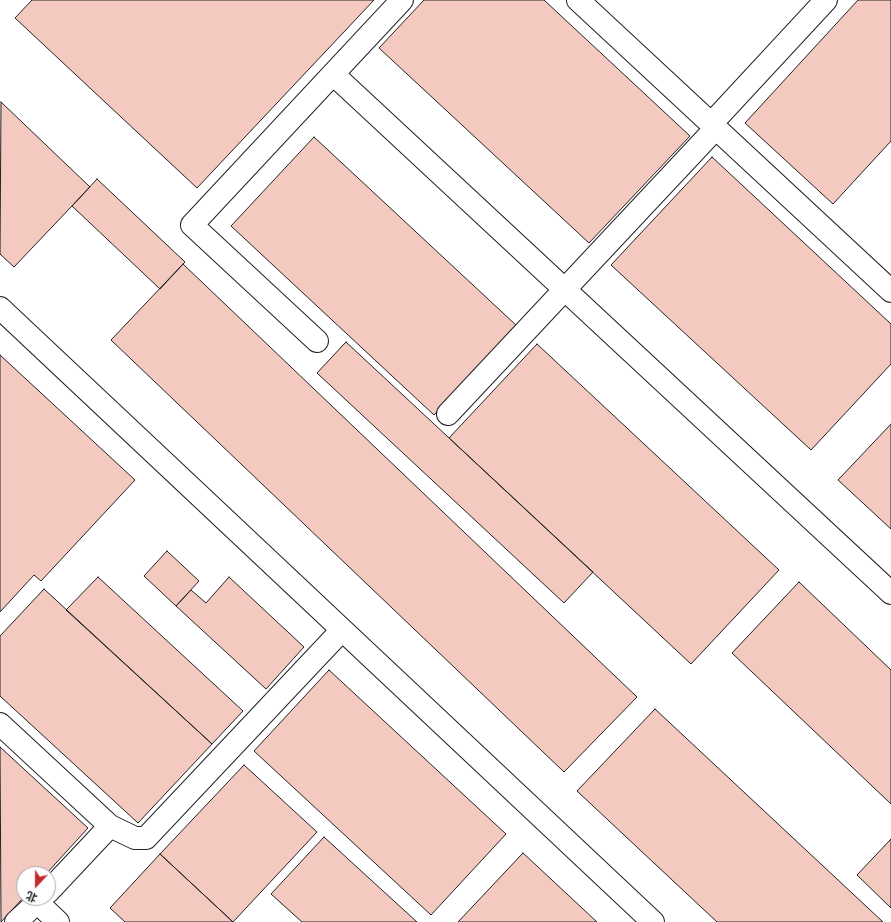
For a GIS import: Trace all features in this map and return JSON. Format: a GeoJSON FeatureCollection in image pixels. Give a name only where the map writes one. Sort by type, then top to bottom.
{"type":"FeatureCollection","features":[{"type":"Feature","properties":{"kind":"street"},"geometry":{"type":"LineString","coordinates":[[317,341],[192,225],[402,0]]}},
{"type":"Feature","properties":{"kind":"street"},"geometry":{"type":"LineString","coordinates":[[578,0],[891,291]]}},
{"type":"Feature","properties":{"kind":"street"},"geometry":{"type":"LineString","coordinates":[[448,414],[565,289],[826,0]]}},
{"type":"Feature","properties":{"kind":"street"},"geometry":{"type":"LineString","coordinates":[[333,74],[891,592]]}},
{"type":"Feature","properties":{"kind":"street"},"geometry":{"type":"LineString","coordinates":[[0,308],[653,922]]}},
{"type":"Feature","properties":{"kind":"street"},"geometry":{"type":"LineString","coordinates":[[0,724],[110,826],[135,838],[146,838],[342,630]]}},
{"type":"Feature","properties":{"kind":"street"},"geometry":{"type":"LineString","coordinates":[[56,884],[110,826]]}},
{"type":"Feature","properties":{"kind":"street"},"geometry":{"type":"LineString","coordinates":[[16,922],[34,906]]}},
{"type":"Feature","properties":{"kind":"street"},"geometry":{"type":"LineString","coordinates":[[48,906],[58,922]]}},
{"type":"Feature","properties":{"kind":"building"},"geometry":{"type":"Polygon","coordinates":[[[32,0],[374,0],[197,188],[15,18],[32,0]]]}},
{"type":"Feature","properties":{"kind":"building"},"geometry":{"type":"Polygon","coordinates":[[[424,0],[544,0],[690,136],[589,243],[379,48],[424,0]]]}},
{"type":"Feature","properties":{"kind":"building"},"geometry":{"type":"Polygon","coordinates":[[[858,0],[891,0],[891,141],[833,204],[745,123],[858,0]]]}},
{"type":"Feature","properties":{"kind":"building"},"geometry":{"type":"Polygon","coordinates":[[[1,102],[90,187],[14,267],[0,254],[1,102]]]}},
{"type":"Feature","properties":{"kind":"building"},"geometry":{"type":"Polygon","coordinates":[[[314,137],[517,326],[434,415],[231,226],[314,137]]]}},
{"type":"Feature","properties":{"kind":"building"},"geometry":{"type":"Polygon","coordinates":[[[712,157],[891,324],[891,364],[811,450],[611,265],[712,157]]]}},
{"type":"Feature","properties":{"kind":"building"},"geometry":{"type":"Polygon","coordinates":[[[97,179],[185,262],[160,289],[72,206],[97,179]]]}},
{"type":"Feature","properties":{"kind":"building"},"geometry":{"type":"Polygon","coordinates":[[[183,264],[637,697],[564,772],[111,340],[183,264]]]}},
{"type":"Feature","properties":{"kind":"building"},"geometry":{"type":"Polygon","coordinates":[[[346,342],[593,572],[564,603],[317,373],[346,342]]]}},
{"type":"Feature","properties":{"kind":"building"},"geometry":{"type":"Polygon","coordinates":[[[537,344],[779,570],[691,664],[449,438],[537,344]]]}},
{"type":"Feature","properties":{"kind":"building"},"geometry":{"type":"Polygon","coordinates":[[[0,355],[135,480],[41,581],[34,575],[0,612],[0,355]]]}},
{"type":"Feature","properties":{"kind":"building"},"geometry":{"type":"Polygon","coordinates":[[[891,424],[891,529],[838,480],[891,424]]]}},
{"type":"Feature","properties":{"kind":"building"},"geometry":{"type":"Polygon","coordinates":[[[167,551],[199,581],[176,606],[144,576],[167,551]]]}},
{"type":"Feature","properties":{"kind":"building"},"geometry":{"type":"Polygon","coordinates":[[[98,577],[243,711],[212,744],[66,610],[98,577]]]}},
{"type":"Feature","properties":{"kind":"building"},"geometry":{"type":"Polygon","coordinates":[[[229,577],[304,647],[266,689],[176,606],[191,590],[206,603],[229,577]]]}},
{"type":"Feature","properties":{"kind":"building"},"geometry":{"type":"Polygon","coordinates":[[[799,582],[891,670],[891,804],[732,653],[799,582]]]}},
{"type":"Feature","properties":{"kind":"building"},"geometry":{"type":"Polygon","coordinates":[[[44,589],[212,744],[138,823],[0,696],[0,636],[44,589]]]}},
{"type":"Feature","properties":{"kind":"building"},"geometry":{"type":"Polygon","coordinates":[[[329,670],[506,834],[431,915],[254,751],[329,670]]]}},
{"type":"Feature","properties":{"kind":"building"},"geometry":{"type":"Polygon","coordinates":[[[655,709],[883,922],[717,922],[577,791],[655,709]]]}},
{"type":"Feature","properties":{"kind":"building"},"geometry":{"type":"Polygon","coordinates":[[[0,747],[88,828],[53,866],[16,866],[16,906],[1,922],[0,747]]]}},
{"type":"Feature","properties":{"kind":"building"},"geometry":{"type":"Polygon","coordinates":[[[244,765],[317,832],[233,922],[160,854],[244,765]]]}},
{"type":"Feature","properties":{"kind":"building"},"geometry":{"type":"Polygon","coordinates":[[[324,837],[417,922],[302,922],[271,894],[324,837]]]}},
{"type":"Feature","properties":{"kind":"building"},"geometry":{"type":"Polygon","coordinates":[[[891,839],[891,908],[857,875],[891,839]]]}},
{"type":"Feature","properties":{"kind":"building"},"geometry":{"type":"Polygon","coordinates":[[[523,853],[597,922],[458,922],[523,853]]]}},
{"type":"Feature","properties":{"kind":"building"},"geometry":{"type":"Polygon","coordinates":[[[160,854],[233,922],[125,922],[110,908],[160,854]]]}}]}
